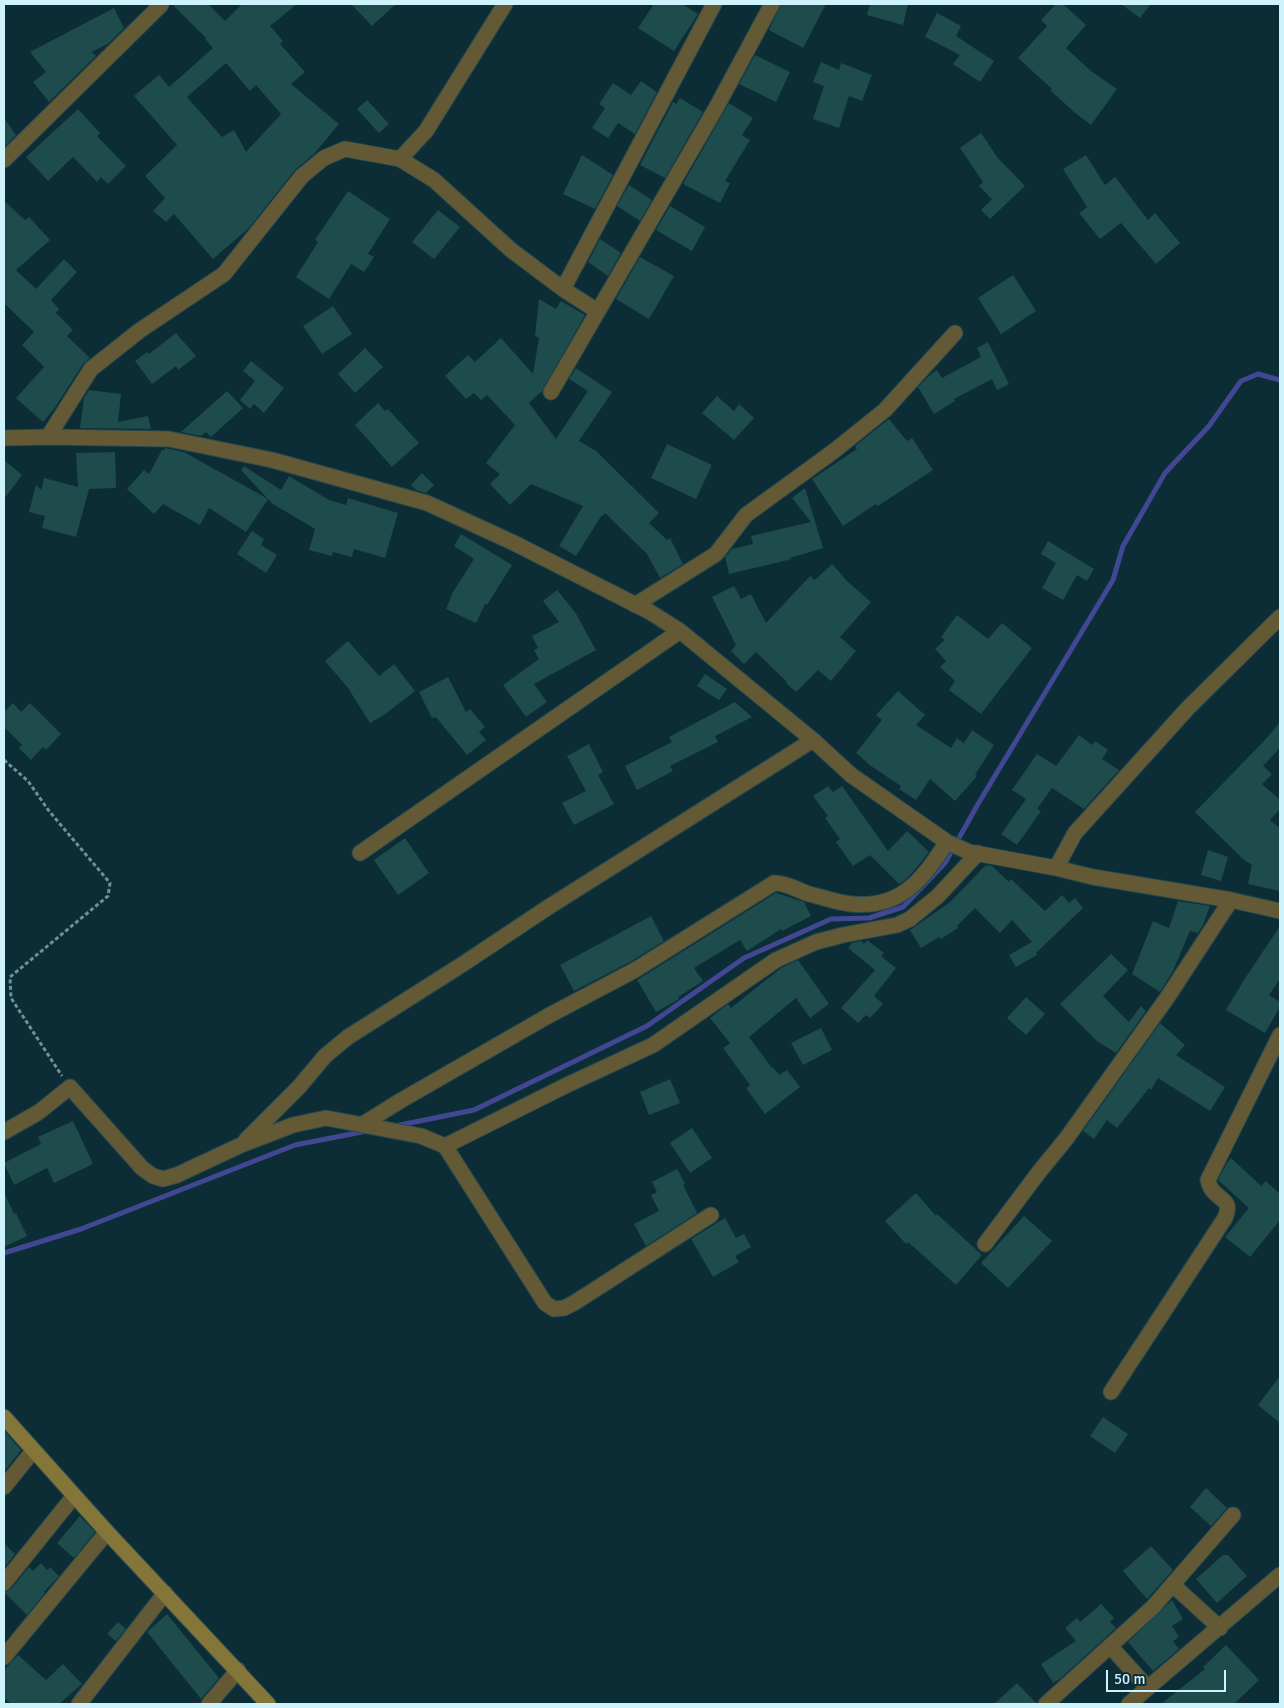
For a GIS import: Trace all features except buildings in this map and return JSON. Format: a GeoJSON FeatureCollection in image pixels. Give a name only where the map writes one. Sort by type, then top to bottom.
{"type":"FeatureCollection","features":[{"type":"Feature","properties":{"kind":"street"},"geometry":{"type":"LineString","coordinates":[[400,159],[426,131],[505,4]]}},
{"type":"Feature","properties":{"kind":"street"},"geometry":{"type":"LineString","coordinates":[[563,289],[714,4]]}},
{"type":"Feature","properties":{"kind":"street"},"geometry":{"type":"LineString","coordinates":[[551,392],[716,108],[772,4]]}},
{"type":"Feature","properties":{"kind":"street"},"geometry":{"type":"LineString","coordinates":[[4,160],[161,5]]}},
{"type":"Feature","properties":{"kind":"street"},"geometry":{"type":"LineString","coordinates":[[48,437],[90,369],[139,331],[224,274],[302,176],[324,158],[345,148],[400,159],[434,180],[510,250],[563,289],[597,311]]}},
{"type":"Feature","properties":{"kind":"street"},"geometry":{"type":"LineString","coordinates":[[635,605],[716,554],[746,515],[834,451],[885,410],[955,333]]}},
{"type":"Feature","properties":{"kind":"street"},"geometry":{"type":"LineString","coordinates":[[4,438],[169,439],[272,460],[427,503],[514,543],[635,605],[680,631],[813,740],[851,775],[949,843],[974,853],[1056,868],[1093,877],[1280,910]]}},
{"type":"Feature","properties":{"kind":"street"},"geometry":{"type":"LineString","coordinates":[[1056,868],[1076,833],[1188,708],[1280,617]]}},
{"type":"Feature","properties":{"kind":"street"},"geometry":{"type":"LineString","coordinates":[[360,853],[680,631]]}},
{"type":"Feature","properties":{"kind":"street"},"geometry":{"type":"LineString","coordinates":[[241,1145],[300,1087],[325,1056],[348,1037],[555,903],[813,740]]}},
{"type":"Feature","properties":{"kind":"street"},"geometry":{"type":"LineString","coordinates":[[363,1124],[400,1100],[548,1016],[635,970],[774,884],[784,883],[810,895],[851,904],[883,903],[904,893],[929,869],[949,843]]}},
{"type":"Feature","properties":{"kind":"street"},"geometry":{"type":"LineString","coordinates":[[445,1146],[566,1085],[653,1045],[776,960],[816,942],[843,935],[877,930],[897,925],[910,919],[938,896],[974,853]]}},
{"type":"Feature","properties":{"kind":"street"},"geometry":{"type":"LineString","coordinates":[[985,1244],[1066,1139],[1155,1014],[1231,900]]}},
{"type":"Feature","properties":{"kind":"street"},"geometry":{"type":"LineString","coordinates":[[1111,1392],[1225,1218],[1228,1209],[1226,1203],[1211,1190],[1208,1180],[1280,1035]]}},
{"type":"Feature","properties":{"kind":"street"},"geometry":{"type":"LineString","coordinates":[[4,1132],[39,1112],[70,1087],[142,1168],[153,1176],[163,1179],[178,1175],[241,1145],[293,1124],[326,1118],[421,1136],[445,1146],[545,1303],[554,1309],[564,1308],[574,1303],[711,1215]]}},
{"type":"Feature","properties":{"kind":"street"},"geometry":{"type":"LineString","coordinates":[[4,1417],[107,1532],[268,1704]]}},
{"type":"Feature","properties":{"kind":"street"},"geometry":{"type":"LineString","coordinates":[[4,1487],[33,1451]]}},
{"type":"Feature","properties":{"kind":"street"},"geometry":{"type":"LineString","coordinates":[[4,1583],[74,1496]]}},
{"type":"Feature","properties":{"kind":"street"},"geometry":{"type":"LineString","coordinates":[[1046,1704],[1153,1607],[1233,1515]]}},
{"type":"Feature","properties":{"kind":"street"},"geometry":{"type":"LineString","coordinates":[[4,1657],[107,1532]]}},
{"type":"Feature","properties":{"kind":"street"},"geometry":{"type":"LineString","coordinates":[[1129,1704],[1280,1575]]}},
{"type":"Feature","properties":{"kind":"street"},"geometry":{"type":"LineString","coordinates":[[1172,1585],[1220,1628]]}},
{"type":"Feature","properties":{"kind":"street"},"geometry":{"type":"LineString","coordinates":[[79,1704],[165,1593]]}},
{"type":"Feature","properties":{"kind":"street"},"geometry":{"type":"LineString","coordinates":[[1110,1646],[1148,1688]]}},
{"type":"Feature","properties":{"kind":"street"},"geometry":{"type":"LineString","coordinates":[[209,1704],[238,1670]]}},
{"type":"Feature","properties":{"kind":"path"},"geometry":{"type":"LineString","coordinates":[[4,760],[28,781],[49,811],[110,883],[108,896],[10,977],[11,998],[70,1087]]}},
{"type":"Feature","properties":{"kind":"waterway"},"geometry":{"type":"LineString","coordinates":[[395,1126],[474,1110],[647,1026],[744,958],[831,919],[869,918],[903,907],[945,863],[978,804],[1113,580],[1123,546],[1165,473],[1209,426],[1241,381],[1258,374],[1280,380]]}},
{"type":"Feature","properties":{"kind":"waterway"},"geometry":{"type":"LineString","coordinates":[[4,1253],[81,1229],[295,1145],[367,1131]]}}]}
